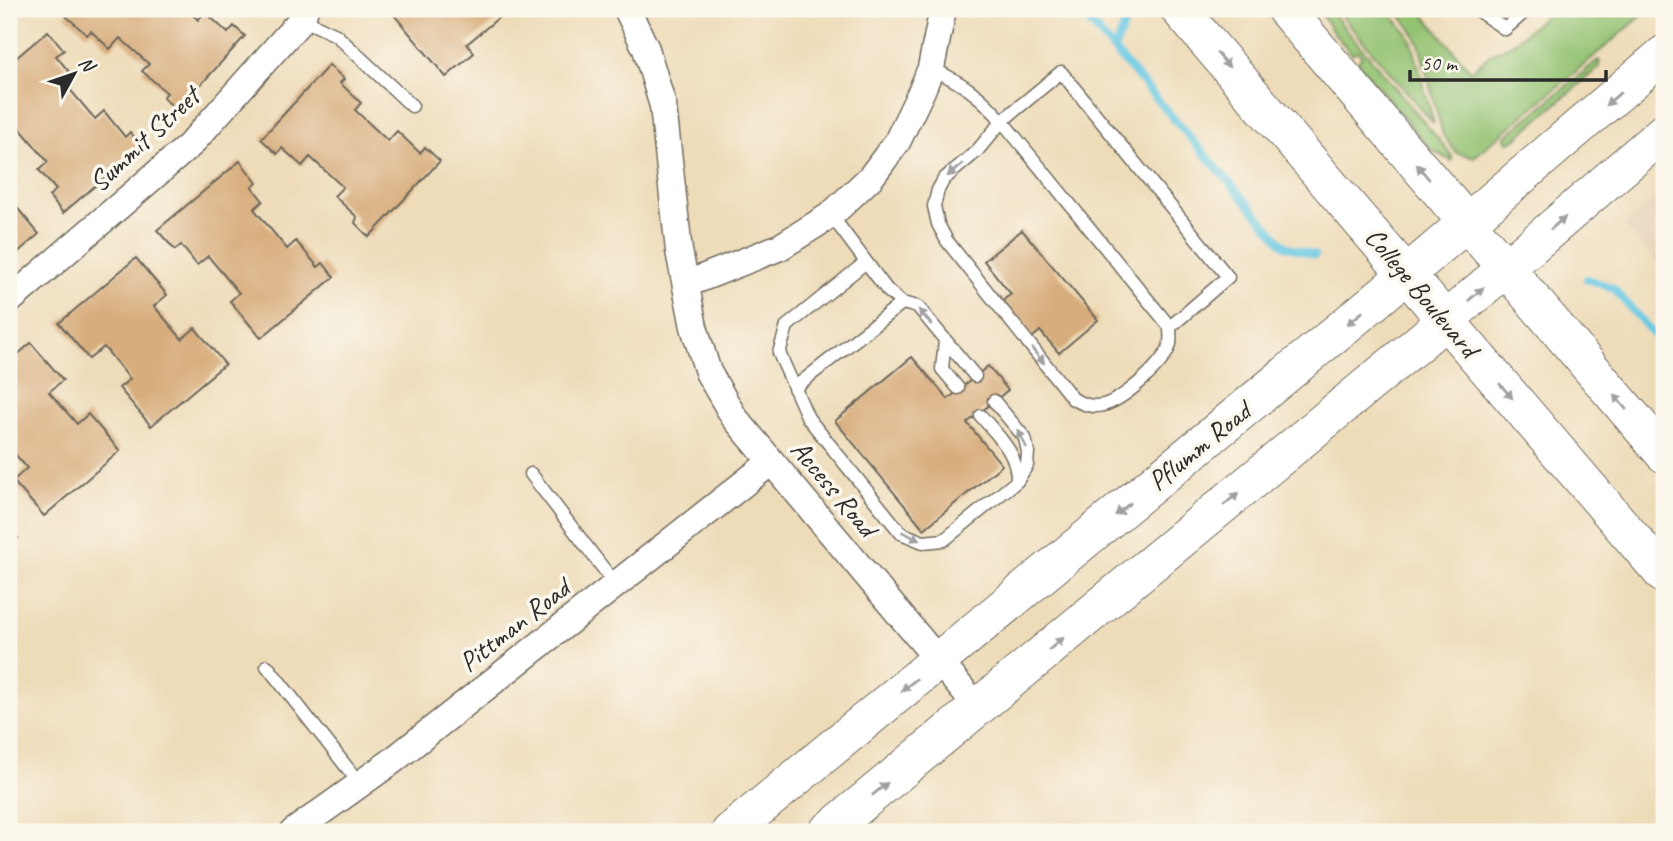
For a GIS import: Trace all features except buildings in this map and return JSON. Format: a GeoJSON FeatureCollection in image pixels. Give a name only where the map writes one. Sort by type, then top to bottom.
{"type":"FeatureCollection","features":[{"type":"Feature","properties":{"kind":"main road","name":"College Boulevard"},"geometry":{"type":"LineString","coordinates":[[1179,9],[1664,575]]}},
{"type":"Feature","properties":{"kind":"main road"},"geometry":{"type":"LineString","coordinates":[[1285,9],[1664,454]]}},
{"type":"Feature","properties":{"kind":"main road","name":"Pflumm Road"},"geometry":{"type":"LineString","coordinates":[[730,832],[1407,275],[1664,54]]}},
{"type":"Feature","properties":{"kind":"main road"},"geometry":{"type":"LineString","coordinates":[[827,832],[979,709],[1446,320],[1664,132]]}},
{"type":"Feature","properties":{"kind":"street","name":"Access Road"},"geometry":{"type":"LineString","coordinates":[[627,9],[646,49],[663,106],[679,251],[694,327],[708,372],[734,417],[979,709]]}},
{"type":"Feature","properties":{"kind":"street"},"geometry":{"type":"LineString","coordinates":[[687,284],[780,247],[831,215],[871,177],[897,142],[931,68],[943,9]]}},
{"type":"Feature","properties":{"kind":"street","name":"Summit Street"},"geometry":{"type":"LineString","coordinates":[[9,300],[190,145],[304,14]]}},
{"type":"Feature","properties":{"kind":"street","name":"Pittman Road"},"geometry":{"type":"LineString","coordinates":[[293,832],[360,785],[771,462]]}},
{"type":"Feature","properties":{"kind":"lane"},"geometry":{"type":"LineString","coordinates":[[1479,9],[1505,29],[1528,9]]}},
{"type":"Feature","properties":{"kind":"lane"},"geometry":{"type":"LineString","coordinates":[[304,14],[336,35],[412,106]]}},
{"type":"Feature","properties":{"kind":"lane"},"geometry":{"type":"LineString","coordinates":[[931,68],[982,98],[1002,121],[1170,327],[1170,344],[1164,357],[1146,377],[1101,406],[1086,406],[1073,399],[947,241],[934,206],[944,178],[976,151],[1002,121],[1061,72],[1228,277],[1170,327]]}},
{"type":"Feature","properties":{"kind":"lane"},"geometry":{"type":"LineString","coordinates":[[831,215],[887,290],[902,303],[918,307],[975,376]]}},
{"type":"Feature","properties":{"kind":"lane"},"geometry":{"type":"LineString","coordinates":[[866,262],[787,326],[779,352],[808,418],[901,533],[923,542],[944,540],[1017,481],[1027,465],[1025,438],[995,401]]}},
{"type":"Feature","properties":{"kind":"lane"},"geometry":{"type":"LineString","coordinates":[[794,388],[902,303]]}},
{"type":"Feature","properties":{"kind":"lane"},"geometry":{"type":"LineString","coordinates":[[945,340],[942,369],[957,388]]}},
{"type":"Feature","properties":{"kind":"lane"},"geometry":{"type":"LineString","coordinates":[[981,416],[1011,452],[1017,468],[1017,481]]}},
{"type":"Feature","properties":{"kind":"lane"},"geometry":{"type":"LineString","coordinates":[[531,474],[616,584]]}},
{"type":"Feature","properties":{"kind":"lane"},"geometry":{"type":"LineString","coordinates":[[267,666],[360,785]]}},
{"type":"Feature","properties":{"kind":"shaded area"},"geometry":{"type":"Polygon","coordinates":[[[1664,191],[1664,271],[1624,225],[1664,191]]]}},
{"type":"Feature","properties":{"kind":"green space"},"geometry":{"type":"Polygon","coordinates":[[[1318,9],[1329,9],[1452,156],[1452,161],[1431,150],[1360,65],[1358,61],[1362,56],[1357,51],[1352,54],[1318,9]]]}},
{"type":"Feature","properties":{"kind":"green space"},"geometry":{"type":"Polygon","coordinates":[[[1336,9],[1387,9],[1412,43],[1434,124],[1336,9]]]}},
{"type":"Feature","properties":{"kind":"green space"},"geometry":{"type":"Polygon","coordinates":[[[1395,9],[1419,9],[1471,71],[1491,54],[1512,44],[1553,9],[1650,9],[1474,157],[1457,153],[1443,135],[1419,44],[1412,30],[1395,9]]]}},
{"type":"Feature","properties":{"kind":"green space"},"geometry":{"type":"Polygon","coordinates":[[[1598,60],[1598,68],[1514,140],[1508,142],[1505,137],[1598,60]]]}},
{"type":"Feature","properties":{"kind":"waterway"},"geometry":{"type":"LineString","coordinates":[[1078,9],[1285,246],[1315,255]]}},
{"type":"Feature","properties":{"kind":"waterway"},"geometry":{"type":"LineString","coordinates":[[1115,47],[1131,9]]}},
{"type":"Feature","properties":{"kind":"waterway"},"geometry":{"type":"LineString","coordinates":[[1587,279],[1613,288],[1664,346]]}}]}
